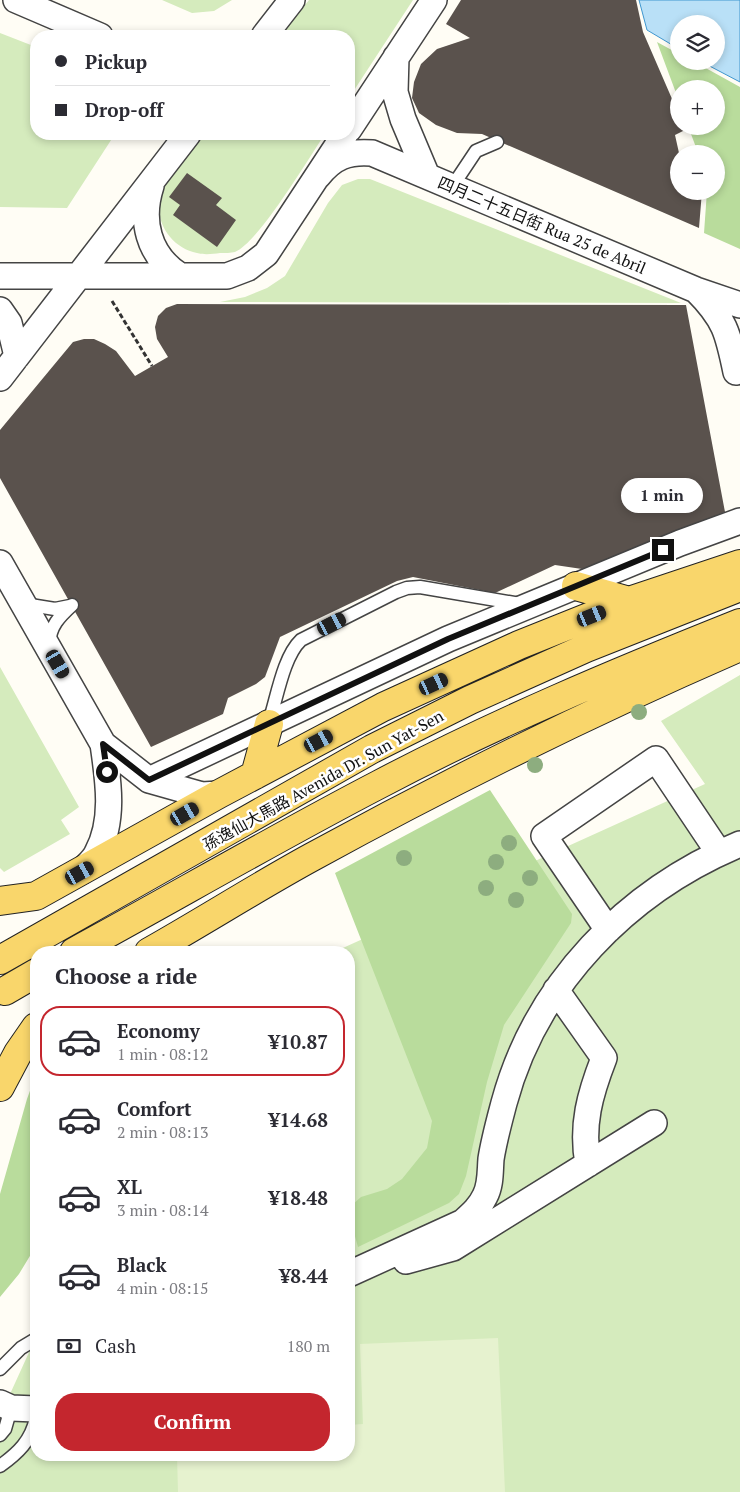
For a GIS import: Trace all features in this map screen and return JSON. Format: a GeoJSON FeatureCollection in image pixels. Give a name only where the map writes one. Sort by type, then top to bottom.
{"type":"FeatureCollection","features":[{"type":"Feature","properties":{"kind":"main road"},"geometry":{"type":"LineString","coordinates":[[684,583],[740,551]]}},
{"type":"Feature","properties":{"kind":"main road"},"geometry":{"type":"LineString","coordinates":[[0,901],[36,896],[219,794],[383,707],[519,645],[629,601],[740,564]]}},
{"type":"Feature","properties":{"kind":"main road"},"geometry":{"type":"LineString","coordinates":[[576,586],[629,601]]}},
{"type":"Feature","properties":{"kind":"main road","name":"孫逸仙大馬路 Avenida Dr. Sun Yat-Sen"},"geometry":{"type":"LineString","coordinates":[[0,960],[372,749],[470,700],[586,648],[740,587]]}},
{"type":"Feature","properties":{"kind":"main road","name":"孫逸仙大馬路 Avenida Dr. Sun Yat-Sen"},"geometry":{"type":"LineString","coordinates":[[85,946],[379,784],[487,731],[604,678],[740,623]]}},
{"type":"Feature","properties":{"kind":"main road"},"geometry":{"type":"LineString","coordinates":[[159,946],[312,857],[505,758],[687,670],[740,647]]}},
{"type":"Feature","properties":{"kind":"main road"},"geometry":{"type":"LineString","coordinates":[[255,775],[268,724]]}},
{"type":"Feature","properties":{"kind":"main road"},"geometry":{"type":"LineString","coordinates":[[5,991],[30,976]]}},
{"type":"Feature","properties":{"kind":"main road"},"geometry":{"type":"LineString","coordinates":[[0,1087],[18,1053],[30,1036]]}},
{"type":"Feature","properties":{"kind":"street"},"geometry":{"type":"LineString","coordinates":[[16,0],[86,30]]}},
{"type":"Feature","properties":{"kind":"street"},"geometry":{"type":"LineString","coordinates":[[269,30],[292,0]]}},
{"type":"Feature","properties":{"kind":"street"},"geometry":{"type":"LineString","coordinates":[[355,120],[434,0]]}},
{"type":"Feature","properties":{"kind":"street"},"geometry":{"type":"LineString","coordinates":[[396,57],[395,92],[403,119],[427,176]]}},
{"type":"Feature","properties":{"kind":"street","name":"四月二十五日街 Rua 25 de Abril"},"geometry":{"type":"LineString","coordinates":[[374,91],[367,106],[366,125],[369,136],[377,150],[389,160]]}},
{"type":"Feature","properties":{"kind":"street"},"geometry":{"type":"LineString","coordinates":[[0,378],[88,275],[159,172],[178,140]]}},
{"type":"Feature","properties":{"kind":"street"},"geometry":{"type":"LineString","coordinates":[[179,275],[169,268],[154,249],[146,227],[146,202],[159,172],[183,140]]}},
{"type":"Feature","properties":{"kind":"street"},"geometry":{"type":"LineString","coordinates":[[0,276],[226,276],[248,268],[266,254],[342,140]]}},
{"type":"Feature","properties":{"kind":"street","name":"四月二十五日街 Rua 25 de Abril"},"geometry":{"type":"LineString","coordinates":[[318,176],[328,164],[341,156],[356,151],[372,153],[696,290],[740,305]]}},
{"type":"Feature","properties":{"kind":"street","name":"四月二十五日街 Rua 25 de Abril"},"geometry":{"type":"LineString","coordinates":[[696,290],[716,311],[729,336],[738,380]]}},
{"type":"Feature","properties":{"kind":"street"},"geometry":{"type":"LineString","coordinates":[[0,310],[9,323],[17,356]]}},
{"type":"Feature","properties":{"kind":"street"},"geometry":{"type":"LineString","coordinates":[[738,380],[736,358],[740,345]]}},
{"type":"Feature","properties":{"kind":"street"},"geometry":{"type":"LineString","coordinates":[[149,780],[448,639],[740,520]]}},
{"type":"Feature","properties":{"kind":"street"},"geometry":{"type":"LineString","coordinates":[[0,563],[103,744],[149,780],[202,795],[219,794]]}},
{"type":"Feature","properties":{"kind":"street"},"geometry":{"type":"LineString","coordinates":[[80,873],[97,854],[105,834],[108,807],[103,744]]}},
{"type":"Feature","properties":{"kind":"street"},"geometry":{"type":"LineString","coordinates":[[355,1273],[464,1222],[478,1209],[486,1195],[498,1126],[518,1059],[536,1023],[556,990],[608,930],[662,885],[730,848],[656,759],[544,836],[608,930]]}},
{"type":"Feature","properties":{"kind":"street"},"geometry":{"type":"LineString","coordinates":[[556,990],[604,1058],[588,1102],[585,1124],[588,1164]]}},
{"type":"Feature","properties":{"kind":"street"},"geometry":{"type":"LineString","coordinates":[[355,1274],[453,1248],[654,1123]]}},
{"type":"Feature","properties":{"kind":"street"},"geometry":{"type":"LineString","coordinates":[[6,1405],[30,1408]]}},
{"type":"Feature","properties":{"kind":"lane"},"geometry":{"type":"LineString","coordinates":[[452,187],[476,151],[497,142]]}},
{"type":"Feature","properties":{"kind":"lane"},"geometry":{"type":"LineString","coordinates":[[268,724],[281,686],[287,658],[293,648],[301,640],[396,592],[420,586],[511,604],[538,602]]}},
{"type":"Feature","properties":{"kind":"lane"},"geometry":{"type":"LineString","coordinates":[[24,604],[55,610],[72,605],[54,623],[50,634],[49,648]]}},
{"type":"Feature","properties":{"kind":"lane"},"geometry":{"type":"LineString","coordinates":[[0,1369],[21,1348],[30,1342]]}},
{"type":"Feature","properties":{"kind":"lane"},"geometry":{"type":"LineString","coordinates":[[0,1435],[5,1429],[6,1405]]}},
{"type":"Feature","properties":{"kind":"lane"},"geometry":{"type":"LineString","coordinates":[[0,1466],[21,1451],[30,1437]]}},
{"type":"Feature","properties":{"kind":"path"},"geometry":{"type":"LineString","coordinates":[[88,275],[152,366]]}},
{"type":"Feature","properties":{"kind":"green space"},"geometry":{"type":"Polygon","coordinates":[[[162,0],[232,0],[214,11],[192,13],[162,0]]]}},
{"type":"Feature","properties":{"kind":"green space"},"geometry":{"type":"Polygon","coordinates":[[[309,0],[413,0],[355,89],[355,30],[285,30],[309,0]]]}},
{"type":"Feature","properties":{"kind":"green space"},"geometry":{"type":"Polygon","coordinates":[[[0,33],[30,45],[30,140],[111,140],[67,208],[0,207],[0,33]]]}},
{"type":"Feature","properties":{"kind":"green space"},"geometry":{"type":"Polygon","coordinates":[[[657,42],[670,49],[670,70],[709,70],[740,87],[740,249],[704,233],[706,200],[725,200],[725,145],[695,145],[691,135],[725,135],[725,80],[671,80],[657,42]]]}},
{"type":"Feature","properties":{"kind":"green space"},"geometry":{"type":"Polygon","coordinates":[[[199,140],[321,140],[270,217],[245,245],[230,253],[200,254],[188,250],[173,240],[162,224],[159,206],[161,196],[164,187],[180,163],[199,140]]]}},
{"type":"Feature","properties":{"kind":"green space"},"geometry":{"type":"Polygon","coordinates":[[[358,179],[370,179],[681,303],[220,302],[245,297],[267,288],[285,276],[328,203],[342,185],[358,179]]]}},
{"type":"Feature","properties":{"kind":"green space"},"geometry":{"type":"Polygon","coordinates":[[[0,667],[79,807],[61,820],[70,834],[4,872],[0,868],[0,667]]]}},
{"type":"Feature","properties":{"kind":"green space"},"geometry":{"type":"Polygon","coordinates":[[[740,675],[740,1492],[0,1492],[0,1416],[30,1350],[30,1461],[355,1461],[355,946],[347,946],[705,784],[661,721],[740,675]]]}},
{"type":"Feature","properties":{"kind":"green space"},"geometry":{"type":"Polygon","coordinates":[[[490,790],[572,914],[571,923],[504,1025],[487,1082],[466,1176],[459,1194],[449,1203],[358,1247],[355,1236],[355,1202],[361,1197],[387,1189],[402,1179],[427,1148],[432,1121],[335,873],[490,790]]]}},
{"type":"Feature","properties":{"kind":"green space"},"geometry":{"type":"Polygon","coordinates":[[[30,1091],[30,1256],[19,1274],[0,1297],[0,1194],[30,1091]]]}},
{"type":"Feature","properties":{"kind":"green space"},"geometry":{"type":"Polygon","coordinates":[[[498,1338],[505,1492],[178,1492],[177,1461],[355,1461],[355,1425],[363,1424],[360,1344],[498,1338]]]}},
{"type":"Feature","properties":{"kind":"water"},"geometry":{"type":"Polygon","coordinates":[[[639,0],[740,0],[740,82],[717,70],[725,70],[725,15],[670,15],[670,44],[647,30],[639,0]]]}},
{"type":"Feature","properties":{"kind":"building"},"geometry":{"type":"Polygon","coordinates":[[[461,0],[636,0],[643,32],[670,94],[670,135],[675,135],[677,145],[670,145],[670,200],[701,200],[699,228],[482,134],[457,133],[436,125],[419,113],[412,98],[414,82],[421,64],[437,49],[470,38],[446,24],[461,0]]]}},
{"type":"Feature","properties":{"kind":"building"},"geometry":{"type":"Polygon","coordinates":[[[187,173],[222,198],[216,205],[236,220],[217,247],[173,215],[180,205],[169,197],[187,173]]]}},
{"type":"Feature","properties":{"kind":"building"},"geometry":{"type":"Polygon","coordinates":[[[177,304],[686,305],[725,512],[582,569],[555,565],[495,593],[413,577],[397,581],[280,637],[265,677],[256,684],[228,698],[223,714],[151,747],[0,478],[0,430],[73,342],[94,339],[105,344],[116,351],[135,376],[168,357],[157,339],[155,327],[158,316],[166,308],[177,304]]]}},
{"type":"Feature","properties":{"kind":"route"},"geometry":{"type":"LineString","coordinates":[[107,772],[103,744],[149,780],[448,639],[663,550]]}}]}
